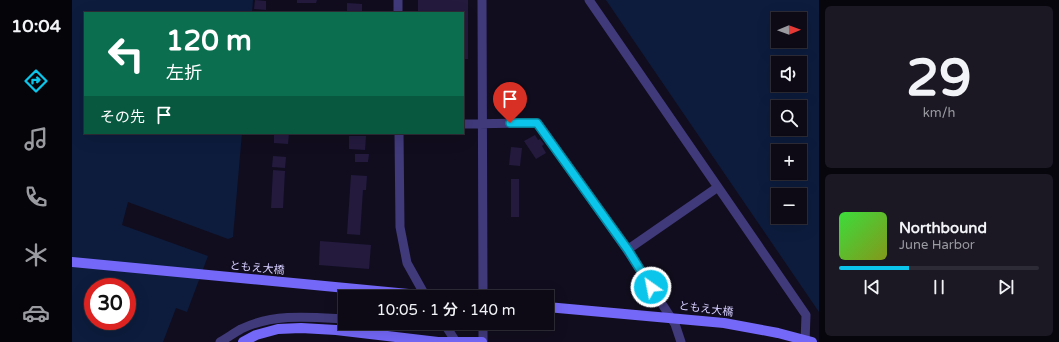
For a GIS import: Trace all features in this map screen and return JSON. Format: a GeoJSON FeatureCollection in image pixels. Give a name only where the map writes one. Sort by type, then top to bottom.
{"type":"FeatureCollection","features":[{"type":"Feature","properties":{"kind":"street"},"geometry":{"type":"LineString","coordinates":[[398,0],[398,12]]}},
{"type":"Feature","properties":{"kind":"street"},"geometry":{"type":"LineString","coordinates":[[482,0],[483,290]]}},
{"type":"Feature","properties":{"kind":"street"},"geometry":{"type":"LineString","coordinates":[[589,0],[806,314],[805,342]]}},
{"type":"Feature","properties":{"kind":"street"},"geometry":{"type":"LineString","coordinates":[[464,124],[537,123],[628,250],[675,324],[681,342]]}},
{"type":"Feature","properties":{"kind":"street"},"geometry":{"type":"LineString","coordinates":[[399,134],[400,227],[407,263],[421,290]]}},
{"type":"Feature","properties":{"kind":"street"},"geometry":{"type":"LineString","coordinates":[[628,250],[718,187]]}},
{"type":"Feature","properties":{"kind":"street","name":"ともえ大橋"},"geometry":{"type":"LineString","coordinates":[[72,262],[366,290]]}},
{"type":"Feature","properties":{"kind":"street","name":"ともえ大橋"},"geometry":{"type":"LineString","coordinates":[[554,308],[724,323],[778,333],[812,342]]}},
{"type":"Feature","properties":{"kind":"street"},"geometry":{"type":"LineString","coordinates":[[220,342],[242,328],[271,319],[297,316],[338,319]]}},
{"type":"Feature","properties":{"kind":"street"},"geometry":{"type":"LineString","coordinates":[[244,342],[256,335],[278,329],[300,328],[393,336],[438,342],[483,342],[483,330]]}},
{"type":"Feature","properties":{"kind":"street"},"geometry":{"type":"LineString","coordinates":[[448,330],[456,342]]}},
{"type":"Feature","properties":{"kind":"water"},"geometry":{"type":"Polygon","coordinates":[[[72,0],[253,0],[252,12],[84,12],[84,134],[242,134],[233,237],[228,239],[128,202],[122,225],[208,256],[187,312],[176,308],[163,342],[72,342],[72,0]]]}},
{"type":"Feature","properties":{"kind":"water"},"geometry":{"type":"Polygon","coordinates":[[[606,0],[819,0],[819,312],[606,0]]]}},
{"type":"Feature","properties":{"kind":"building"},"geometry":{"type":"Polygon","coordinates":[[[255,0],[266,1],[266,10],[254,9],[255,0]]]}},
{"type":"Feature","properties":{"kind":"building"},"geometry":{"type":"Polygon","coordinates":[[[297,0],[317,0],[316,3],[297,3],[297,0]]]}},
{"type":"Feature","properties":{"kind":"building"},"geometry":{"type":"Polygon","coordinates":[[[418,0],[468,0],[468,59],[464,59],[464,12],[418,12],[418,0]]]}},
{"type":"Feature","properties":{"kind":"building"},"geometry":{"type":"Polygon","coordinates":[[[347,3],[362,4],[362,12],[347,12],[347,3]]]}},
{"type":"Feature","properties":{"kind":"building"},"geometry":{"type":"Polygon","coordinates":[[[274,134],[289,134],[288,144],[274,143],[274,134]]]}},
{"type":"Feature","properties":{"kind":"building"},"geometry":{"type":"Polygon","coordinates":[[[535,135],[538,140],[540,139],[544,144],[542,146],[546,153],[536,159],[524,141],[535,135]]]}},
{"type":"Feature","properties":{"kind":"building"},"geometry":{"type":"Polygon","coordinates":[[[349,136],[366,136],[365,150],[349,149],[349,136]]]}},
{"type":"Feature","properties":{"kind":"building"},"geometry":{"type":"Polygon","coordinates":[[[511,147],[522,148],[520,166],[509,165],[511,147]]]}},
{"type":"Feature","properties":{"kind":"building"},"geometry":{"type":"Polygon","coordinates":[[[355,154],[369,154],[368,162],[355,162],[355,154]]]}},
{"type":"Feature","properties":{"kind":"building"},"geometry":{"type":"Polygon","coordinates":[[[273,156],[286,157],[285,168],[272,167],[273,156]]]}},
{"type":"Feature","properties":{"kind":"building"},"geometry":{"type":"Polygon","coordinates":[[[273,170],[285,171],[283,208],[271,208],[273,170]]]}},
{"type":"Feature","properties":{"kind":"building"},"geometry":{"type":"Polygon","coordinates":[[[351,175],[367,176],[366,190],[363,190],[360,235],[347,234],[351,175]]]}},
{"type":"Feature","properties":{"kind":"building"},"geometry":{"type":"Polygon","coordinates":[[[511,179],[519,179],[519,217],[511,217],[511,179]]]}},
{"type":"Feature","properties":{"kind":"building"},"geometry":{"type":"Polygon","coordinates":[[[320,241],[371,245],[369,269],[319,265],[320,241]]]}},
{"type":"Feature","properties":{"kind":"route"},"geometry":{"type":"LineString","coordinates":[[510,123],[537,123],[628,250],[651,287]]}}]}
